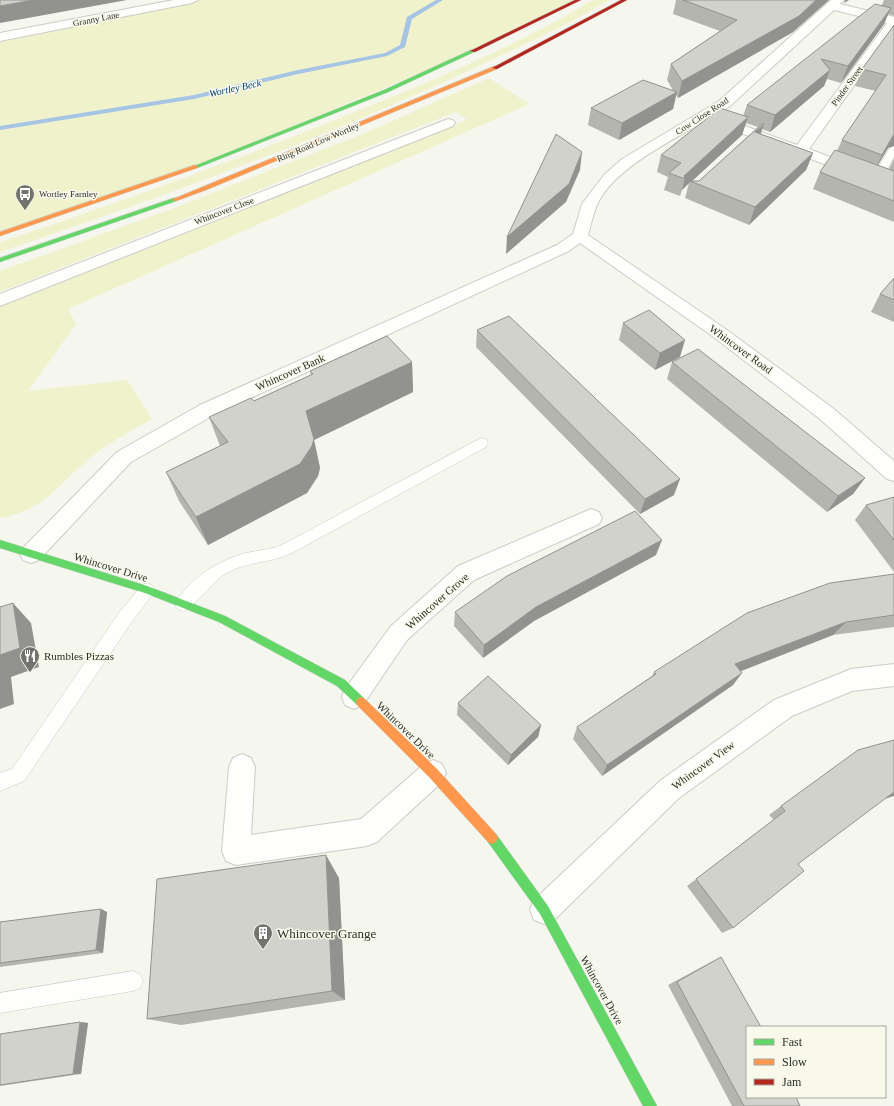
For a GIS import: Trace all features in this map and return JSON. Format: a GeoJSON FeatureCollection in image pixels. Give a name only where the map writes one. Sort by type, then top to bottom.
{"type":"FeatureCollection","features":[{"type":"Feature","properties":{"kind":"main road","name":"Ring Road Low Wortley"},"geometry":{"type":"LineString","coordinates":[[0,234],[173,176],[386,91],[579,0]]}},
{"type":"Feature","properties":{"kind":"main road","name":"Ring Road Low Wortley"},"geometry":{"type":"LineString","coordinates":[[0,260],[204,189],[474,77],[625,0]]}},
{"type":"Feature","properties":{"kind":"main road","name":"Whincover Drive"},"geometry":{"type":"LineString","coordinates":[[0,544],[147,590],[222,619],[341,683],[433,773],[486,830],[544,910],[644,1104]]}},
{"type":"Feature","properties":{"kind":"street","name":"Granny Lane"},"geometry":{"type":"LineString","coordinates":[[0,37],[192,0]]}},
{"type":"Feature","properties":{"kind":"street"},"geometry":{"type":"LineString","coordinates":[[835,3],[894,21]]}},
{"type":"Feature","properties":{"kind":"street","name":"Cow Close Road"},"geometry":{"type":"LineString","coordinates":[[580,236],[590,204],[609,178],[627,162],[724,104],[835,3]]}},
{"type":"Feature","properties":{"kind":"street","name":"Pinder Street"},"geometry":{"type":"LineString","coordinates":[[800,151],[894,21]]}},
{"type":"Feature","properties":{"kind":"street"},"geometry":{"type":"LineString","coordinates":[[706,115],[894,186]]}},
{"type":"Feature","properties":{"kind":"street","name":"Whincover Close"},"geometry":{"type":"LineString","coordinates":[[0,300],[448,123]]}},
{"type":"Feature","properties":{"kind":"street"},"geometry":{"type":"LineString","coordinates":[[744,143],[754,133]]}},
{"type":"Feature","properties":{"kind":"street","name":"Whincover Road"},"geometry":{"type":"LineString","coordinates":[[580,236],[721,334],[828,414],[894,472]]}},
{"type":"Feature","properties":{"kind":"street","name":"Whincover Bank"},"geometry":{"type":"LineString","coordinates":[[30,554],[124,457],[165,433],[207,410],[563,248],[580,236]]}},
{"type":"Feature","properties":{"kind":"street","name":"Whincover Grove"},"geometry":{"type":"LineString","coordinates":[[354,697],[400,633],[466,573],[591,518]]}},
{"type":"Feature","properties":{"kind":"street","name":"Whincover View"},"geometry":{"type":"LineString","coordinates":[[544,910],[670,789],[783,708],[852,680],[894,675]]}},
{"type":"Feature","properties":{"kind":"street"},"geometry":{"type":"LineString","coordinates":[[242,766],[236,851],[367,832],[433,773]]}},
{"type":"Feature","properties":{"kind":"lane"},"geometry":{"type":"LineString","coordinates":[[876,180],[894,149]]}},
{"type":"Feature","properties":{"kind":"lane"},"geometry":{"type":"LineString","coordinates":[[183,604],[200,586],[224,567],[234,562],[267,556],[285,550],[481,444]]}},
{"type":"Feature","properties":{"kind":"lane"},"geometry":{"type":"LineString","coordinates":[[0,782],[18,775],[125,618],[147,590]]}},
{"type":"Feature","properties":{"kind":"lane"},"geometry":{"type":"LineString","coordinates":[[0,1003],[133,981]]}},
{"type":"Feature","properties":{"kind":"green space"},"geometry":{"type":"Polygon","coordinates":[[[192,0],[579,0],[469,53],[173,176],[0,232],[0,37],[192,0]]]}},
{"type":"Feature","properties":{"kind":"green space"},"geometry":{"type":"Polygon","coordinates":[[[593,0],[609,0],[523,45],[355,121],[179,189],[0,252],[0,242],[135,196],[225,163],[417,86],[507,46],[593,0]]]}},
{"type":"Feature","properties":{"kind":"green space"},"geometry":{"type":"Polygon","coordinates":[[[489,78],[529,104],[68,309],[76,324],[28,391],[127,380],[152,419],[104,447],[40,503],[15,514],[0,518],[0,306],[467,120],[456,112],[0,292],[0,271],[174,208],[370,131],[489,78]]]}},
{"type":"Feature","properties":{"kind":"building"},"geometry":{"type":"Polygon","coordinates":[[[0,0],[33,0],[0,6],[0,0]]]}},
{"type":"Feature","properties":{"kind":"building"},"geometry":{"type":"Polygon","coordinates":[[[683,0],[816,0],[799,16],[682,81],[671,64],[737,20],[683,0]]]}},
{"type":"Feature","properties":{"kind":"building"},"geometry":{"type":"Polygon","coordinates":[[[875,4],[891,8],[848,66],[821,59],[830,70],[775,115],[747,105],[875,4]]]}},
{"type":"Feature","properties":{"kind":"building"},"geometry":{"type":"Polygon","coordinates":[[[894,25],[894,134],[882,155],[842,140],[886,75],[862,69],[894,25]]]}},
{"type":"Feature","properties":{"kind":"building"},"geometry":{"type":"Polygon","coordinates":[[[643,80],[677,92],[622,123],[591,108],[643,80]]]}},
{"type":"Feature","properties":{"kind":"building"},"geometry":{"type":"Polygon","coordinates":[[[720,108],[748,117],[684,176],[685,179],[669,173],[681,163],[661,155],[720,108]]]}},
{"type":"Feature","properties":{"kind":"building"},"geometry":{"type":"Polygon","coordinates":[[[762,124],[764,124],[755,132],[813,153],[755,207],[690,181],[699,181],[762,124]]]}},
{"type":"Feature","properties":{"kind":"building"},"geometry":{"type":"Polygon","coordinates":[[[556,134],[582,152],[569,184],[507,237],[556,134]]]}},
{"type":"Feature","properties":{"kind":"building"},"geometry":{"type":"Polygon","coordinates":[[[835,150],[894,171],[894,201],[820,172],[835,150]]]}},
{"type":"Feature","properties":{"kind":"building"},"geometry":{"type":"Polygon","coordinates":[[[894,278],[894,300],[880,294],[894,278]]]}},
{"type":"Feature","properties":{"kind":"building"},"geometry":{"type":"Polygon","coordinates":[[[649,310],[685,340],[660,353],[623,323],[649,310]]]}},
{"type":"Feature","properties":{"kind":"building"},"geometry":{"type":"Polygon","coordinates":[[[509,316],[680,479],[645,499],[477,330],[509,316]]]}},
{"type":"Feature","properties":{"kind":"building"},"geometry":{"type":"Polygon","coordinates":[[[387,336],[412,362],[306,411],[314,439],[312,446],[300,464],[196,517],[166,472],[228,442],[209,417],[251,398],[254,401],[313,374],[310,371],[387,336]]]}},
{"type":"Feature","properties":{"kind":"building"},"geometry":{"type":"Polygon","coordinates":[[[698,349],[865,478],[838,496],[672,362],[698,349]]]}},
{"type":"Feature","properties":{"kind":"building"},"geometry":{"type":"Polygon","coordinates":[[[894,497],[894,540],[866,505],[894,497]]]}},
{"type":"Feature","properties":{"kind":"building"},"geometry":{"type":"Polygon","coordinates":[[[635,511],[662,540],[536,607],[484,645],[455,612],[507,576],[635,511]]]}},
{"type":"Feature","properties":{"kind":"building"},"geometry":{"type":"Polygon","coordinates":[[[894,574],[894,615],[846,622],[735,664],[742,673],[607,765],[577,727],[656,674],[654,672],[747,613],[830,583],[894,574]]]}},
{"type":"Feature","properties":{"kind":"building"},"geometry":{"type":"Polygon","coordinates":[[[13,603],[20,648],[0,655],[0,607],[13,603]]]}},
{"type":"Feature","properties":{"kind":"building"},"geometry":{"type":"Polygon","coordinates":[[[488,676],[541,725],[511,755],[458,703],[488,676]]]}},
{"type":"Feature","properties":{"kind":"building"},"geometry":{"type":"Polygon","coordinates":[[[894,740],[894,792],[798,864],[804,871],[733,928],[696,879],[785,811],[781,806],[858,750],[894,740]]]}},
{"type":"Feature","properties":{"kind":"building","name":"Whincover Grange"},"geometry":{"type":"Polygon","coordinates":[[[326,855],[332,991],[147,1019],[157,879],[326,855]]]}},
{"type":"Feature","properties":{"kind":"building"},"geometry":{"type":"Polygon","coordinates":[[[101,909],[96,950],[0,963],[0,922],[101,909]]]}},
{"type":"Feature","properties":{"kind":"building"},"geometry":{"type":"Polygon","coordinates":[[[721,957],[760,1026],[746,1026],[746,1098],[796,1098],[800,1106],[744,1106],[677,982],[721,957]]]}},
{"type":"Feature","properties":{"kind":"building"},"geometry":{"type":"Polygon","coordinates":[[[80,1022],[73,1074],[0,1085],[0,1034],[80,1022]]]}},
{"type":"Feature","properties":{"kind":"waterway","name":"Wortley Beck"},"geometry":{"type":"LineString","coordinates":[[0,128],[194,97],[298,72],[387,54],[403,46],[409,18],[440,0]]}},
{"type":"Feature","properties":{"kind":"traffic: fast"},"geometry":{"type":"LineString","coordinates":[[195,167],[386,91],[473,51]]}},
{"type":"Feature","properties":{"kind":"traffic: fast"},"geometry":{"type":"LineString","coordinates":[[0,260],[174,200]]}},
{"type":"Feature","properties":{"kind":"traffic: fast"},"geometry":{"type":"LineString","coordinates":[[0,544],[147,590],[222,619],[341,683],[361,702]]}},
{"type":"Feature","properties":{"kind":"traffic: fast"},"geometry":{"type":"LineString","coordinates":[[492,838],[544,910],[650,1106]]}},
{"type":"Feature","properties":{"kind":"traffic: slow"},"geometry":{"type":"LineString","coordinates":[[174,200],[204,189],[495,68]]}},
{"type":"Feature","properties":{"kind":"traffic: slow"},"geometry":{"type":"LineString","coordinates":[[0,234],[195,167]]}},
{"type":"Feature","properties":{"kind":"traffic: slow"},"geometry":{"type":"LineString","coordinates":[[361,702],[433,773],[492,838]]}},
{"type":"Feature","properties":{"kind":"traffic: jam"},"geometry":{"type":"LineString","coordinates":[[473,51],[579,0]]}},
{"type":"Feature","properties":{"kind":"traffic: jam"},"geometry":{"type":"LineString","coordinates":[[495,68],[625,0]]}},
{"type":"Feature","properties":{"kind":"place","name":"Wortley Farnley"},"geometry":{"type":"Point","coordinates":[25,211]}},
{"type":"Feature","properties":{"kind":"place","name":"Rumbles Pizzas"},"geometry":{"type":"Point","coordinates":[30,673]}},
{"type":"Feature","properties":{"kind":"place","name":"Whincover Grange"},"geometry":{"type":"Point","coordinates":[263,950]}}]}
